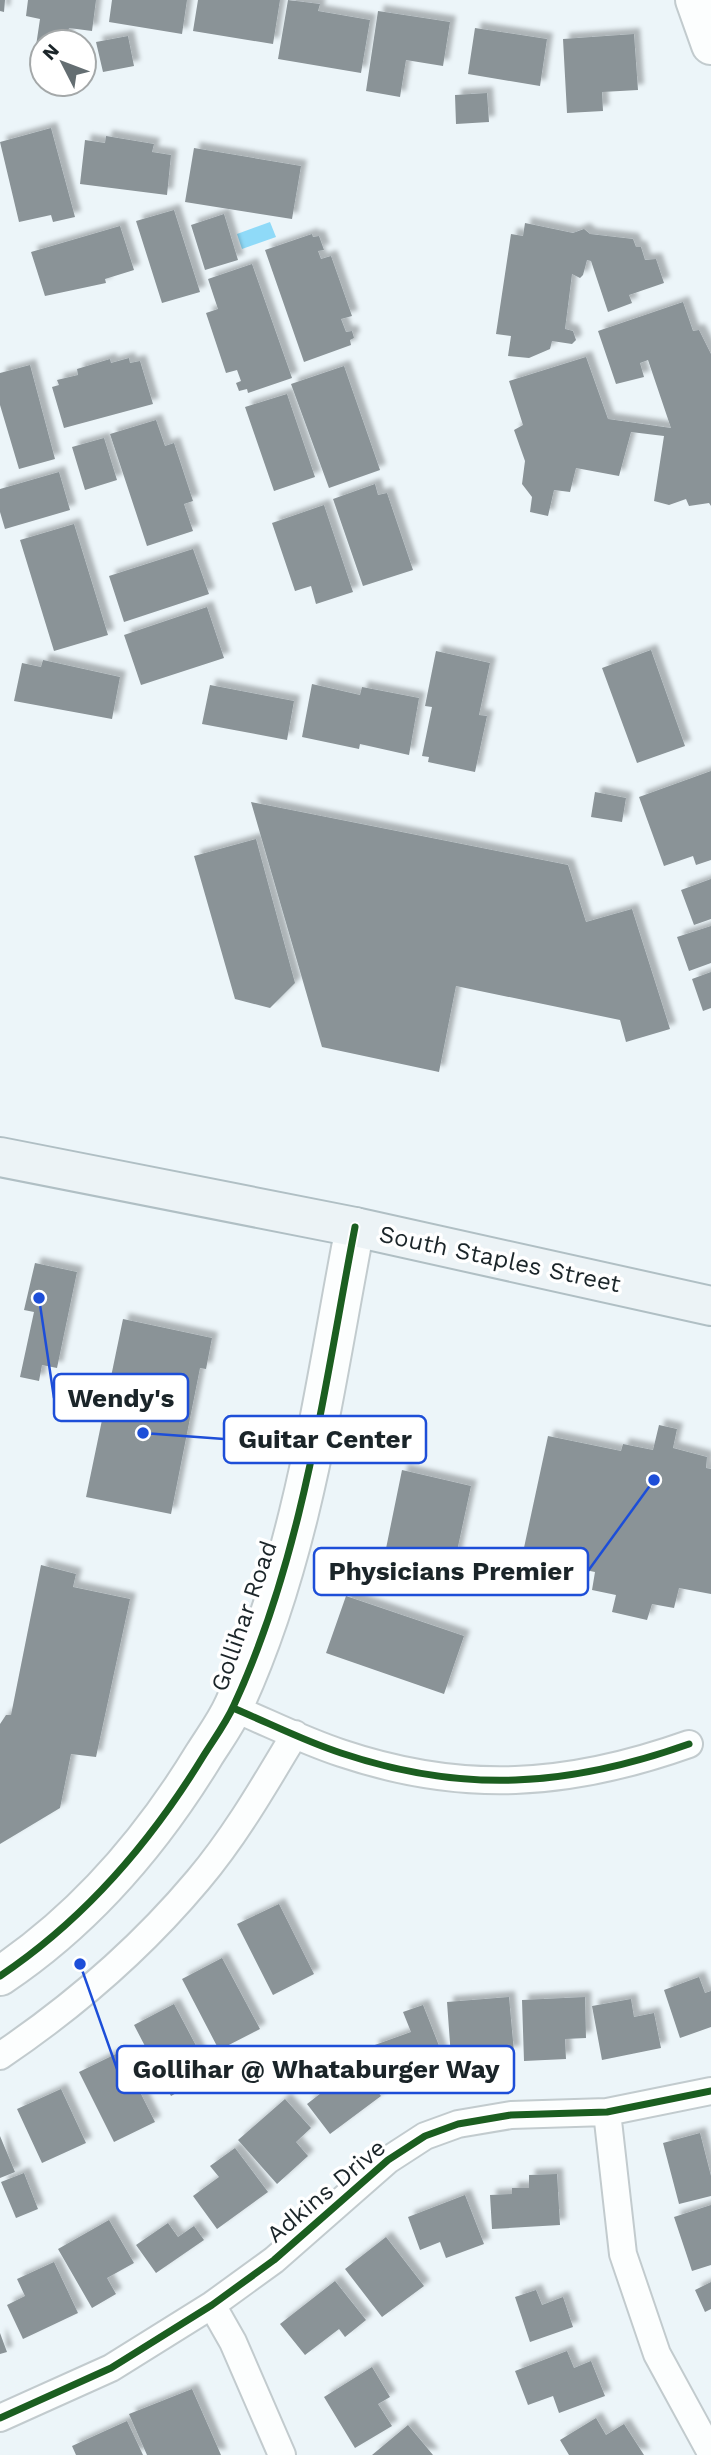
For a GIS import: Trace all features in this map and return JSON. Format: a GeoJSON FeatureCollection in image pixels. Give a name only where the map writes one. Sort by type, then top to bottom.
{"type":"FeatureCollection","features":[{"type":"Feature","properties":{"kind":"main road"},"geometry":{"type":"LineString","coordinates":[[695,0],[711,45]]}},
{"type":"Feature","properties":{"kind":"main road","name":"South Staples Street"},"geometry":{"type":"LineString","coordinates":[[0,1157],[355,1227],[711,1306]]}},
{"type":"Feature","properties":{"kind":"main road","name":"Gollihar Road"},"geometry":{"type":"LineString","coordinates":[[0,1976],[72,1919],[131,1860],[177,1801],[233,1708],[262,1637],[285,1565],[309,1469],[355,1227]]}},
{"type":"Feature","properties":{"kind":"street"},"geometry":{"type":"LineString","coordinates":[[233,1708],[339,1753],[397,1769],[467,1780],[555,1779],[598,1772],[689,1744]]}},
{"type":"Feature","properties":{"kind":"street"},"geometry":{"type":"LineString","coordinates":[[0,2056],[89,1990],[165,1917],[199,1879],[237,1828],[295,1734]]}},
{"type":"Feature","properties":{"kind":"street","name":"Adkins Drive"},"geometry":{"type":"LineString","coordinates":[[0,2418],[111,2368],[212,2305],[274,2260],[388,2160],[425,2136],[457,2124],[511,2115],[607,2112],[711,2091]]}},
{"type":"Feature","properties":{"kind":"street"},"geometry":{"type":"LineString","coordinates":[[607,2112],[623,2254],[656,2354],[711,2453]]}},
{"type":"Feature","properties":{"kind":"street"},"geometry":{"type":"LineString","coordinates":[[212,2305],[233,2342],[282,2455]]}},
{"type":"Feature","properties":{"kind":"water"},"geometry":{"type":"Polygon","coordinates":[[[270,222],[276,237],[242,249],[237,234],[270,222]]]}},
{"type":"Feature","properties":{"kind":"building"},"geometry":{"type":"Polygon","coordinates":[[[0,0],[5,0],[4,12],[0,11],[0,0]]]}},
{"type":"Feature","properties":{"kind":"building"},"geometry":{"type":"Polygon","coordinates":[[[28,0],[96,0],[92,28],[39,28],[40,19],[26,16],[28,0]]]}},
{"type":"Feature","properties":{"kind":"building"},"geometry":{"type":"Polygon","coordinates":[[[112,0],[187,0],[182,34],[109,22],[112,0]]]}},
{"type":"Feature","properties":{"kind":"building"},"geometry":{"type":"Polygon","coordinates":[[[198,0],[280,0],[273,44],[193,31],[198,0]]]}},
{"type":"Feature","properties":{"kind":"building"},"geometry":{"type":"Polygon","coordinates":[[[288,0],[320,4],[318,11],[370,20],[361,73],[278,59],[288,0]]]}},
{"type":"Feature","properties":{"kind":"building"},"geometry":{"type":"Polygon","coordinates":[[[378,11],[450,22],[443,66],[406,60],[400,97],[366,91],[378,11]]]}},
{"type":"Feature","properties":{"kind":"building"},"geometry":{"type":"Polygon","coordinates":[[[475,28],[547,39],[540,86],[468,74],[475,28]]]}},
{"type":"Feature","properties":{"kind":"building"},"geometry":{"type":"Polygon","coordinates":[[[634,34],[638,90],[602,92],[603,111],[567,113],[563,39],[634,34]]]}},
{"type":"Feature","properties":{"kind":"building"},"geometry":{"type":"Polygon","coordinates":[[[128,36],[134,66],[103,72],[98,42],[128,36]]]}},
{"type":"Feature","properties":{"kind":"building"},"geometry":{"type":"Polygon","coordinates":[[[487,93],[489,122],[456,124],[455,95],[487,93]]]}},
{"type":"Feature","properties":{"kind":"building"},"geometry":{"type":"Polygon","coordinates":[[[51,128],[75,217],[53,222],[51,215],[19,222],[0,142],[51,128]]]}},
{"type":"Feature","properties":{"kind":"building"},"geometry":{"type":"Polygon","coordinates":[[[106,136],[154,144],[152,152],[171,155],[167,195],[80,184],[85,140],[105,143],[106,136]]]}},
{"type":"Feature","properties":{"kind":"building"},"geometry":{"type":"Polygon","coordinates":[[[194,148],[301,166],[292,219],[185,202],[194,148]]]}},
{"type":"Feature","properties":{"kind":"building"},"geometry":{"type":"Polygon","coordinates":[[[174,210],[200,292],[162,303],[136,221],[174,210]]]}},
{"type":"Feature","properties":{"kind":"building"},"geometry":{"type":"Polygon","coordinates":[[[224,214],[238,260],[205,270],[191,225],[224,214]]]}},
{"type":"Feature","properties":{"kind":"building"},"geometry":{"type":"Polygon","coordinates":[[[525,223],[573,233],[584,229],[590,234],[633,239],[636,247],[641,247],[645,260],[656,259],[664,283],[629,295],[632,303],[608,312],[591,261],[587,260],[580,278],[572,274],[565,329],[573,331],[576,340],[572,344],[552,341],[550,349],[529,358],[508,356],[511,336],[496,334],[511,234],[523,236],[525,223]]]}},
{"type":"Feature","properties":{"kind":"building"},"geometry":{"type":"Polygon","coordinates":[[[120,226],[134,270],[105,279],[106,283],[45,296],[31,252],[120,226]]]}},
{"type":"Feature","properties":{"kind":"building"},"geometry":{"type":"Polygon","coordinates":[[[312,234],[313,237],[319,236],[324,250],[318,251],[321,259],[331,256],[352,316],[341,319],[346,332],[352,331],[354,338],[350,340],[351,345],[304,362],[265,250],[312,234]]]}},
{"type":"Feature","properties":{"kind":"building"},"geometry":{"type":"Polygon","coordinates":[[[252,264],[292,378],[248,393],[247,389],[239,391],[236,383],[241,381],[237,370],[226,373],[206,313],[218,309],[208,279],[252,264]]]}},
{"type":"Feature","properties":{"kind":"building"},"geometry":{"type":"Polygon","coordinates":[[[683,302],[693,331],[699,330],[711,354],[711,506],[709,503],[689,506],[686,499],[669,505],[654,501],[664,436],[631,432],[619,476],[576,468],[570,492],[554,490],[548,516],[530,512],[532,497],[522,484],[525,461],[514,430],[523,425],[509,381],[586,357],[608,419],[671,428],[648,360],[640,363],[644,377],[616,384],[598,331],[683,302]]]}},
{"type":"Feature","properties":{"kind":"building"},"geometry":{"type":"Polygon","coordinates":[[[129,358],[130,363],[140,361],[153,404],[64,428],[52,387],[59,385],[57,380],[78,375],[77,369],[110,359],[111,363],[129,358]]]}},
{"type":"Feature","properties":{"kind":"building"},"geometry":{"type":"Polygon","coordinates":[[[30,365],[55,459],[19,469],[0,405],[0,373],[30,365]]]}},
{"type":"Feature","properties":{"kind":"building"},"geometry":{"type":"Polygon","coordinates":[[[344,366],[380,470],[329,488],[291,384],[344,366]]]}},
{"type":"Feature","properties":{"kind":"building"},"geometry":{"type":"Polygon","coordinates":[[[287,394],[315,477],[274,491],[245,407],[287,394]]]}},
{"type":"Feature","properties":{"kind":"building"},"geometry":{"type":"Polygon","coordinates":[[[156,420],[165,446],[174,443],[193,501],[184,504],[193,531],[147,546],[110,434],[156,420]]]}},
{"type":"Feature","properties":{"kind":"building"},"geometry":{"type":"Polygon","coordinates":[[[104,438],[117,480],[85,490],[72,447],[104,438]]]}},
{"type":"Feature","properties":{"kind":"building"},"geometry":{"type":"Polygon","coordinates":[[[59,472],[70,510],[5,529],[0,512],[0,489],[59,472]]]}},
{"type":"Feature","properties":{"kind":"building"},"geometry":{"type":"Polygon","coordinates":[[[375,484],[378,495],[387,493],[413,570],[363,586],[333,499],[375,484]]]}},
{"type":"Feature","properties":{"kind":"building"},"geometry":{"type":"Polygon","coordinates":[[[324,505],[353,592],[316,604],[311,586],[295,591],[272,523],[324,505]]]}},
{"type":"Feature","properties":{"kind":"building"},"geometry":{"type":"Polygon","coordinates":[[[74,524],[108,635],[54,651],[20,540],[74,524]]]}},
{"type":"Feature","properties":{"kind":"building"},"geometry":{"type":"Polygon","coordinates":[[[193,549],[209,594],[124,622],[109,576],[193,549]]]}},
{"type":"Feature","properties":{"kind":"building"},"geometry":{"type":"Polygon","coordinates":[[[207,607],[224,658],[141,685],[124,635],[207,607]]]}},
{"type":"Feature","properties":{"kind":"building"},"geometry":{"type":"Polygon","coordinates":[[[651,650],[685,746],[637,763],[602,668],[651,650]]]}},
{"type":"Feature","properties":{"kind":"building"},"geometry":{"type":"Polygon","coordinates":[[[436,651],[490,663],[479,715],[487,716],[475,772],[428,762],[429,757],[422,756],[432,707],[425,706],[436,651]]]}},
{"type":"Feature","properties":{"kind":"building"},"geometry":{"type":"Polygon","coordinates":[[[43,660],[120,677],[112,719],[14,701],[22,663],[41,667],[43,660]]]}},
{"type":"Feature","properties":{"kind":"building"},"geometry":{"type":"Polygon","coordinates":[[[312,684],[360,695],[362,687],[419,698],[409,755],[360,744],[359,749],[302,737],[312,684]]]}},
{"type":"Feature","properties":{"kind":"building"},"geometry":{"type":"Polygon","coordinates":[[[210,685],[294,701],[287,740],[202,724],[210,685]]]}},
{"type":"Feature","properties":{"kind":"building"},"geometry":{"type":"Polygon","coordinates":[[[711,771],[711,860],[696,865],[693,856],[664,866],[639,797],[711,771]]]}},
{"type":"Feature","properties":{"kind":"building"},"geometry":{"type":"Polygon","coordinates":[[[595,792],[626,798],[622,822],[591,817],[595,792]]]}},
{"type":"Feature","properties":{"kind":"building"},"geometry":{"type":"Polygon","coordinates":[[[251,802],[568,865],[586,922],[632,909],[670,1029],[626,1042],[620,1020],[456,986],[439,1072],[322,1047],[251,802]]]}},
{"type":"Feature","properties":{"kind":"building"},"geometry":{"type":"Polygon","coordinates":[[[256,839],[295,983],[270,1008],[235,999],[194,856],[256,839]]]}},
{"type":"Feature","properties":{"kind":"building"},"geometry":{"type":"Polygon","coordinates":[[[711,879],[711,919],[694,925],[681,890],[711,879]]]}},
{"type":"Feature","properties":{"kind":"building"},"geometry":{"type":"Polygon","coordinates":[[[711,926],[711,963],[689,971],[677,937],[711,926]]]}},
{"type":"Feature","properties":{"kind":"building"},"geometry":{"type":"Polygon","coordinates":[[[711,972],[711,1008],[703,1011],[692,979],[711,972]]]}},
{"type":"Feature","properties":{"kind":"building"},"geometry":{"type":"Polygon","coordinates":[[[35,1263],[77,1272],[57,1368],[42,1365],[39,1381],[20,1377],[34,1312],[24,1310],[35,1263]]]}},
{"type":"Feature","properties":{"kind":"building"},"geometry":{"type":"Polygon","coordinates":[[[123,1319],[212,1338],[206,1369],[200,1368],[171,1514],[86,1497],[123,1319]]]}},
{"type":"Feature","properties":{"kind":"building"},"geometry":{"type":"Polygon","coordinates":[[[659,1425],[677,1429],[673,1448],[707,1457],[706,1468],[711,1469],[711,1594],[679,1588],[674,1608],[652,1604],[647,1620],[612,1612],[616,1595],[592,1590],[595,1572],[522,1557],[548,1436],[621,1451],[623,1444],[653,1450],[659,1425]]]}},
{"type":"Feature","properties":{"kind":"building"},"geometry":{"type":"Polygon","coordinates":[[[402,1470],[471,1486],[448,1593],[380,1578],[402,1470]]]}},
{"type":"Feature","properties":{"kind":"building"},"geometry":{"type":"Polygon","coordinates":[[[41,1565],[76,1574],[73,1587],[130,1599],[96,1757],[71,1754],[60,1808],[0,1844],[0,1724],[6,1715],[11,1715],[41,1565]]]}},
{"type":"Feature","properties":{"kind":"building"},"geometry":{"type":"Polygon","coordinates":[[[346,1596],[464,1636],[444,1694],[326,1653],[346,1596]]]}},
{"type":"Feature","properties":{"kind":"building"},"geometry":{"type":"Polygon","coordinates":[[[279,1904],[314,1974],[273,1995],[237,1924],[279,1904]]]}},
{"type":"Feature","properties":{"kind":"building"},"geometry":{"type":"Polygon","coordinates":[[[222,1958],[260,2029],[219,2050],[182,1979],[222,1958]]]}},
{"type":"Feature","properties":{"kind":"building"},"geometry":{"type":"Polygon","coordinates":[[[699,1977],[705,1993],[711,1991],[711,2027],[680,2038],[664,1990],[699,1977]]]}},
{"type":"Feature","properties":{"kind":"building"},"geometry":{"type":"Polygon","coordinates":[[[509,1997],[514,2052],[451,2057],[447,2002],[509,1997]]]}},
{"type":"Feature","properties":{"kind":"building"},"geometry":{"type":"Polygon","coordinates":[[[585,1997],[586,2038],[565,2039],[566,2059],[524,2061],[522,2000],[585,1997]]]}},
{"type":"Feature","properties":{"kind":"building"},"geometry":{"type":"Polygon","coordinates":[[[631,1999],[634,2017],[654,2013],[661,2048],[602,2060],[592,2006],[631,1999]]]}},
{"type":"Feature","properties":{"kind":"building"},"geometry":{"type":"Polygon","coordinates":[[[174,2004],[202,2057],[182,2067],[191,2085],[171,2096],[134,2025],[174,2004]]]}},
{"type":"Feature","properties":{"kind":"building"},"geometry":{"type":"Polygon","coordinates":[[[423,2005],[445,2061],[387,2083],[372,2046],[411,2032],[403,2012],[423,2005]]]}},
{"type":"Feature","properties":{"kind":"building"},"geometry":{"type":"Polygon","coordinates":[[[120,2052],[155,2122],[114,2142],[79,2072],[120,2052]]]}},
{"type":"Feature","properties":{"kind":"building"},"geometry":{"type":"Polygon","coordinates":[[[357,2065],[381,2096],[330,2134],[307,2104],[357,2065]]]}},
{"type":"Feature","properties":{"kind":"building"},"geometry":{"type":"Polygon","coordinates":[[[61,2089],[86,2143],[42,2163],[17,2109],[61,2089]]]}},
{"type":"Feature","properties":{"kind":"building"},"geometry":{"type":"Polygon","coordinates":[[[285,2099],[311,2128],[296,2142],[308,2156],[277,2184],[238,2140],[285,2099]]]}},
{"type":"Feature","properties":{"kind":"building"},"geometry":{"type":"Polygon","coordinates":[[[700,2133],[711,2176],[711,2196],[679,2204],[663,2143],[700,2133]]]}},
{"type":"Feature","properties":{"kind":"building"},"geometry":{"type":"Polygon","coordinates":[[[0,2136],[15,2172],[0,2178],[0,2136]]]}},
{"type":"Feature","properties":{"kind":"building"},"geometry":{"type":"Polygon","coordinates":[[[235,2148],[268,2192],[217,2229],[193,2196],[219,2177],[210,2166],[235,2148]]]}},
{"type":"Feature","properties":{"kind":"building"},"geometry":{"type":"Polygon","coordinates":[[[24,2173],[38,2209],[16,2218],[1,2182],[24,2173]]]}},
{"type":"Feature","properties":{"kind":"building"},"geometry":{"type":"Polygon","coordinates":[[[557,2174],[560,2225],[492,2229],[490,2195],[512,2194],[512,2188],[529,2188],[529,2175],[557,2174]]]}},
{"type":"Feature","properties":{"kind":"building"},"geometry":{"type":"Polygon","coordinates":[[[465,2195],[484,2244],[446,2258],[440,2242],[420,2250],[408,2217],[465,2195]]]}},
{"type":"Feature","properties":{"kind":"building"},"geometry":{"type":"Polygon","coordinates":[[[711,2205],[711,2265],[692,2271],[674,2217],[711,2205]]]}},
{"type":"Feature","properties":{"kind":"building"},"geometry":{"type":"Polygon","coordinates":[[[109,2220],[134,2263],[107,2278],[116,2294],[92,2308],[58,2249],[109,2220]]]}},
{"type":"Feature","properties":{"kind":"building"},"geometry":{"type":"Polygon","coordinates":[[[168,2223],[178,2237],[194,2226],[204,2240],[156,2273],[136,2245],[168,2223]]]}},
{"type":"Feature","properties":{"kind":"building"},"geometry":{"type":"Polygon","coordinates":[[[386,2237],[424,2286],[382,2317],[345,2269],[386,2237]]]}},
{"type":"Feature","properties":{"kind":"building"},"geometry":{"type":"Polygon","coordinates":[[[54,2262],[78,2313],[23,2339],[7,2305],[25,2296],[17,2279],[54,2262]]]}},
{"type":"Feature","properties":{"kind":"building"},"geometry":{"type":"Polygon","coordinates":[[[335,2281],[366,2320],[345,2337],[339,2329],[305,2355],[280,2324],[335,2281]]]}},
{"type":"Feature","properties":{"kind":"building"},"geometry":{"type":"Polygon","coordinates":[[[711,2282],[711,2309],[705,2312],[695,2290],[711,2282]]]}},
{"type":"Feature","properties":{"kind":"building"},"geometry":{"type":"Polygon","coordinates":[[[536,2290],[542,2305],[563,2297],[573,2327],[530,2342],[515,2297],[536,2290]]]}},
{"type":"Feature","properties":{"kind":"building"},"geometry":{"type":"Polygon","coordinates":[[[0,2333],[7,2352],[0,2354],[0,2333]]]}},
{"type":"Feature","properties":{"kind":"building"},"geometry":{"type":"Polygon","coordinates":[[[567,2351],[574,2368],[591,2361],[605,2396],[559,2413],[553,2396],[528,2405],[515,2371],[567,2351]]]}},
{"type":"Feature","properties":{"kind":"building"},"geometry":{"type":"Polygon","coordinates":[[[372,2367],[390,2397],[378,2404],[392,2426],[355,2448],[324,2397],[372,2367]]]}},
{"type":"Feature","properties":{"kind":"building"},"geometry":{"type":"Polygon","coordinates":[[[192,2389],[221,2455],[147,2455],[129,2414],[192,2389]]]}},
{"type":"Feature","properties":{"kind":"building"},"geometry":{"type":"Polygon","coordinates":[[[596,2418],[606,2435],[624,2424],[644,2455],[569,2455],[560,2440],[596,2418]]]}},
{"type":"Feature","properties":{"kind":"building"},"geometry":{"type":"Polygon","coordinates":[[[127,2421],[143,2455],[76,2455],[72,2446],[127,2421]]]}},
{"type":"Feature","properties":{"kind":"building"},"geometry":{"type":"Polygon","coordinates":[[[408,2425],[433,2455],[372,2455],[408,2425]]]}},
{"type":"Feature","properties":{"kind":"cycle path"},"geometry":{"type":"LineString","coordinates":[[0,1976],[60,1930],[114,1877],[184,1787],[234,1705],[258,1648],[294,1531],[309,1470],[355,1227]]}},
{"type":"Feature","properties":{"kind":"cycle path"},"geometry":{"type":"LineString","coordinates":[[233,1708],[341,1753],[386,1766],[473,1780],[558,1777],[601,1769],[689,1744]]}},
{"type":"Feature","properties":{"kind":"cycle path"},"geometry":{"type":"LineString","coordinates":[[0,2418],[111,2368],[212,2305],[274,2260],[388,2160],[425,2136],[458,2124],[511,2115],[607,2112],[711,2091]]}},
{"type":"Feature","properties":{"kind":"place","name":"Wendy's"},"geometry":{"type":"Point","coordinates":[39,1298]}},
{"type":"Feature","properties":{"kind":"place","name":"Guitar Center"},"geometry":{"type":"Point","coordinates":[143,1433]}},
{"type":"Feature","properties":{"kind":"place","name":"Physicians Premier"},"geometry":{"type":"Point","coordinates":[654,1480]}},
{"type":"Feature","properties":{"kind":"place","name":"Gollihar @ Whataburger Way"},"geometry":{"type":"Point","coordinates":[80,1964]}}]}
